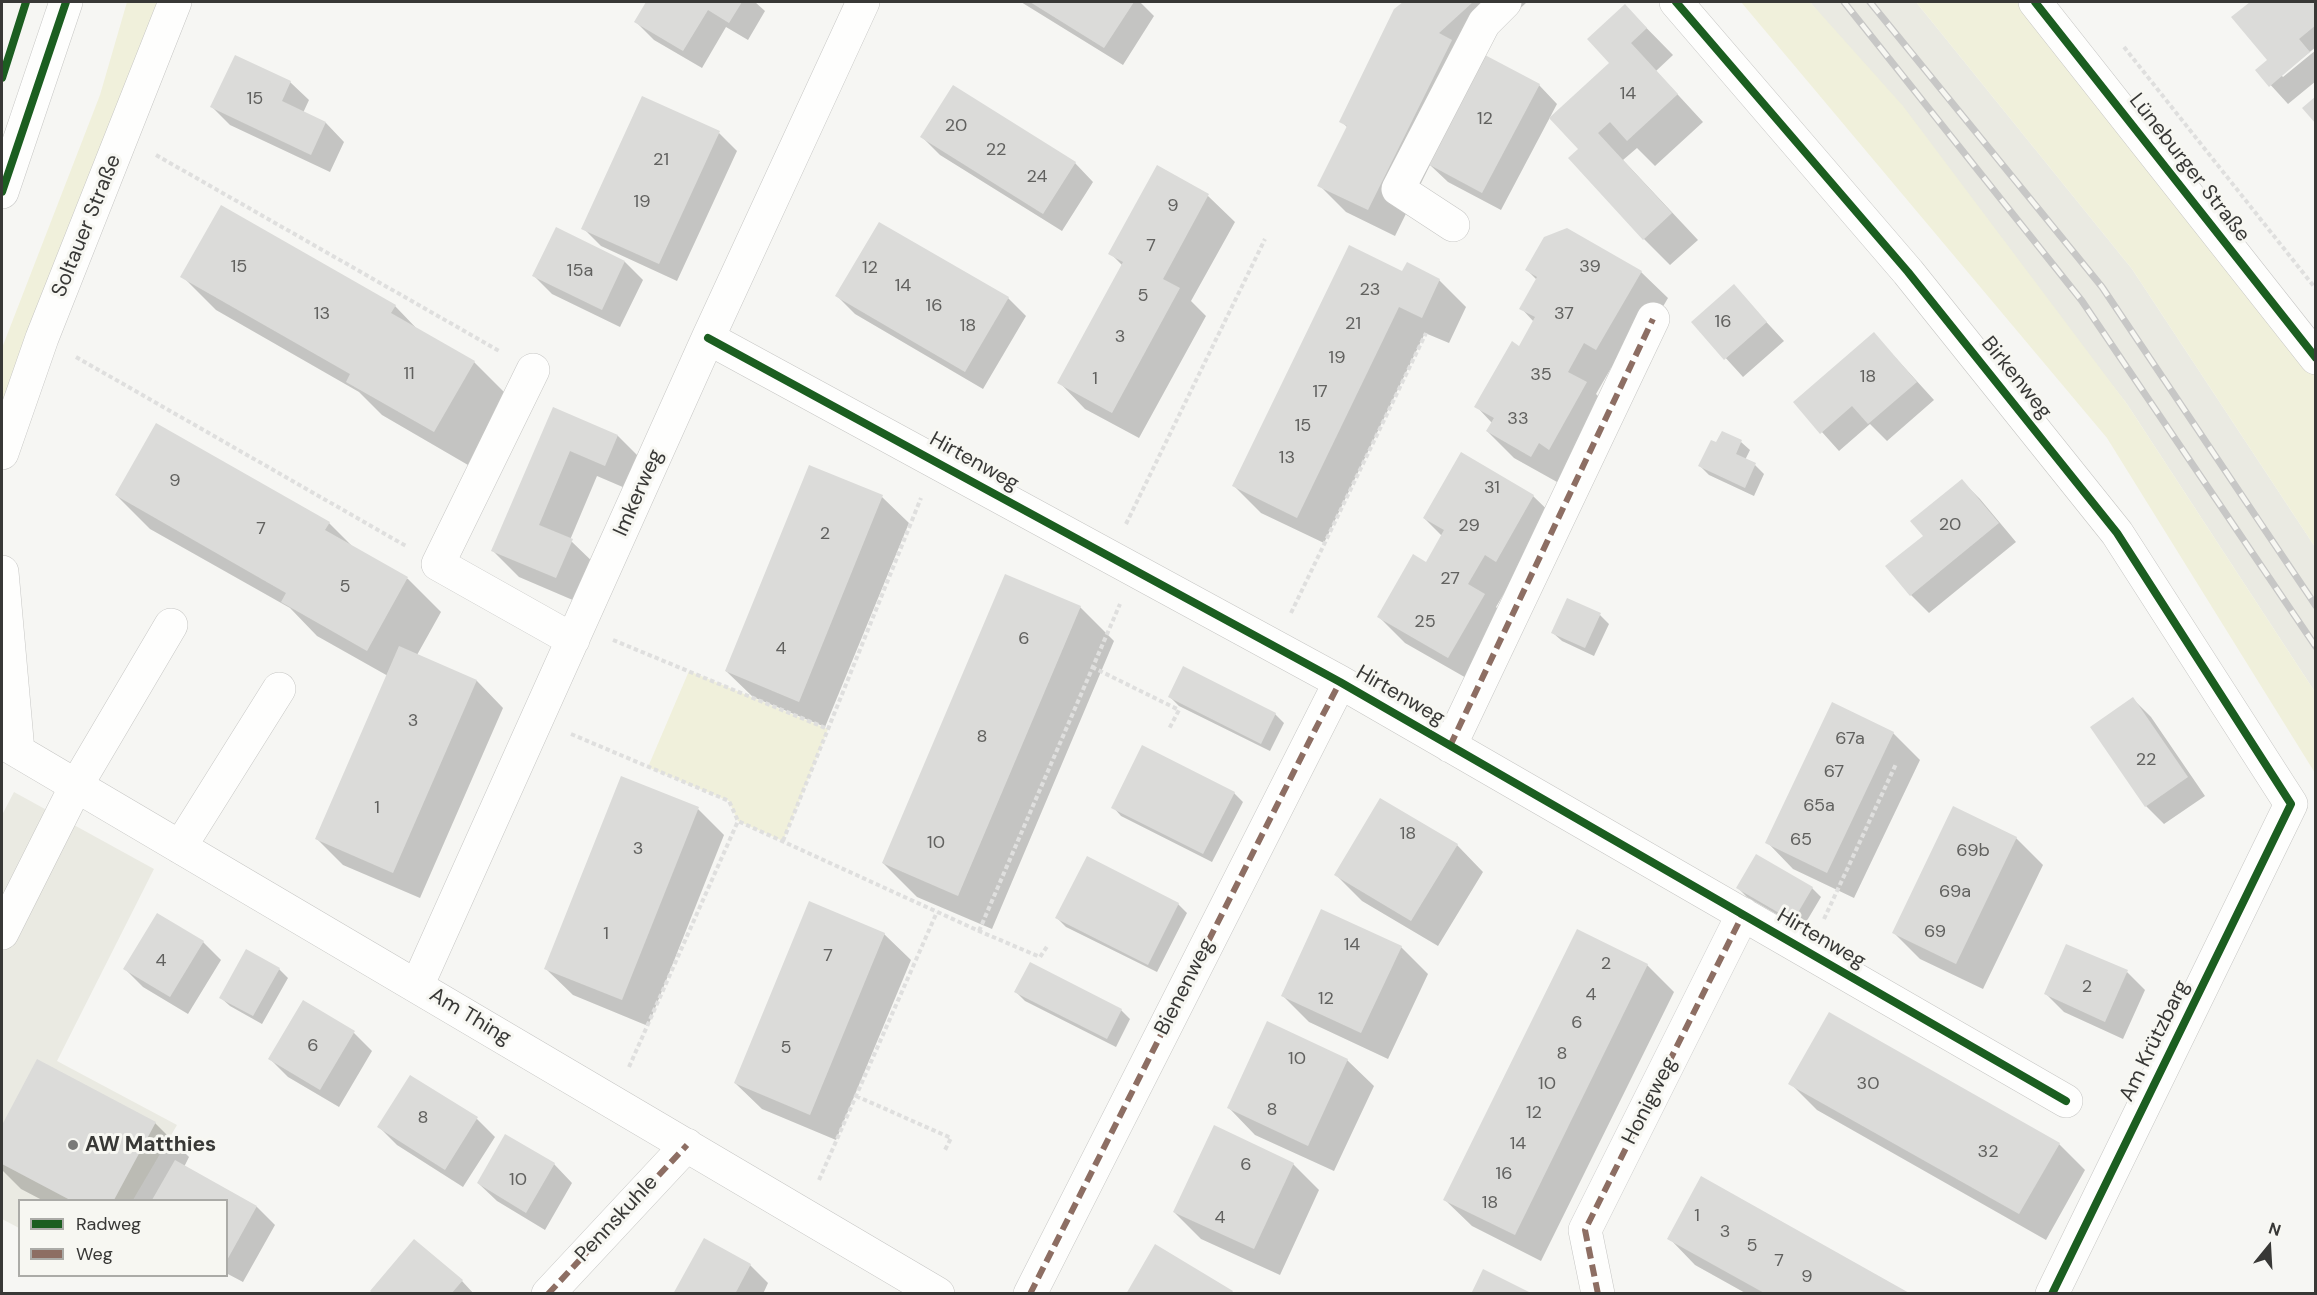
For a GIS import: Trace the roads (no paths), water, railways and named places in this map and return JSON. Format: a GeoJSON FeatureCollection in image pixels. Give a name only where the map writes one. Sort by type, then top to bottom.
{"type":"FeatureCollection","features":[{"type":"Feature","properties":{"kind":"street"},"geometry":{"type":"LineString","coordinates":[[2,192],[66,2]]}},
{"type":"Feature","properties":{"kind":"street","name":"Soltauer Straße"},"geometry":{"type":"LineString","coordinates":[[2,453],[42,338],[175,2]]}},
{"type":"Feature","properties":{"kind":"street","name":"Imkerweg"},"geometry":{"type":"LineString","coordinates":[[417,986],[708,338],[863,2]]}},
{"type":"Feature","properties":{"kind":"street"},"geometry":{"type":"LineString","coordinates":[[1453,225],[1398,189],[1484,23],[1505,2]]}},
{"type":"Feature","properties":{"kind":"street","name":"Birkenweg"},"geometry":{"type":"LineString","coordinates":[[1676,2],[1908,272],[2117,533],[2291,804]]}},
{"type":"Feature","properties":{"kind":"street","name":"Lüneburger Straße"},"geometry":{"type":"LineString","coordinates":[[2035,2],[2316,358]]}},
{"type":"Feature","properties":{"kind":"street","name":"Hirtenweg"},"geometry":{"type":"LineString","coordinates":[[1450,746],[1653,319]]}},
{"type":"Feature","properties":{"kind":"street","name":"Hirtenweg"},"geometry":{"type":"LineString","coordinates":[[708,338],[1340,682],[2066,1101]]}},
{"type":"Feature","properties":{"kind":"street"},"geometry":{"type":"LineString","coordinates":[[533,370],[438,564],[576,633]]}},
{"type":"Feature","properties":{"kind":"street"},"geometry":{"type":"LineString","coordinates":[[2,572],[10,747]]}},
{"type":"Feature","properties":{"kind":"street"},"geometry":{"type":"LineString","coordinates":[[2,933],[76,786],[171,625]]}},
{"type":"Feature","properties":{"kind":"street","name":"Bienenweg"},"geometry":{"type":"LineString","coordinates":[[1030,1293],[1340,682]]}},
{"type":"Feature","properties":{"kind":"street"},"geometry":{"type":"LineString","coordinates":[[180,847],[279,689]]}},
{"type":"Feature","properties":{"kind":"street","name":"Am Thing"},"geometry":{"type":"LineString","coordinates":[[10,747],[938,1293]]}},
{"type":"Feature","properties":{"kind":"street","name":"Am Krützbarg"},"geometry":{"type":"LineString","coordinates":[[2052,1293],[2291,804]]}},
{"type":"Feature","properties":{"kind":"street","name":"Honigweg"},"geometry":{"type":"LineString","coordinates":[[1598,1293],[1585,1230],[1743,914]]}},
{"type":"Feature","properties":{"kind":"street","name":"Pennskuhle"},"geometry":{"type":"LineString","coordinates":[[548,1293],[687,1145]]}},
{"type":"Feature","properties":{"kind":"railway"},"geometry":{"type":"LineString","coordinates":[[1844,2],[2082,301],[2316,647]]}},
{"type":"Feature","properties":{"kind":"railway"},"geometry":{"type":"LineString","coordinates":[[1870,2],[2102,287],[2316,606]]}},
{"type":"Feature","properties":{"kind":"place","name":"AW Matthies"},"geometry":{"type":"Point","coordinates":[73,1145]}}]}
